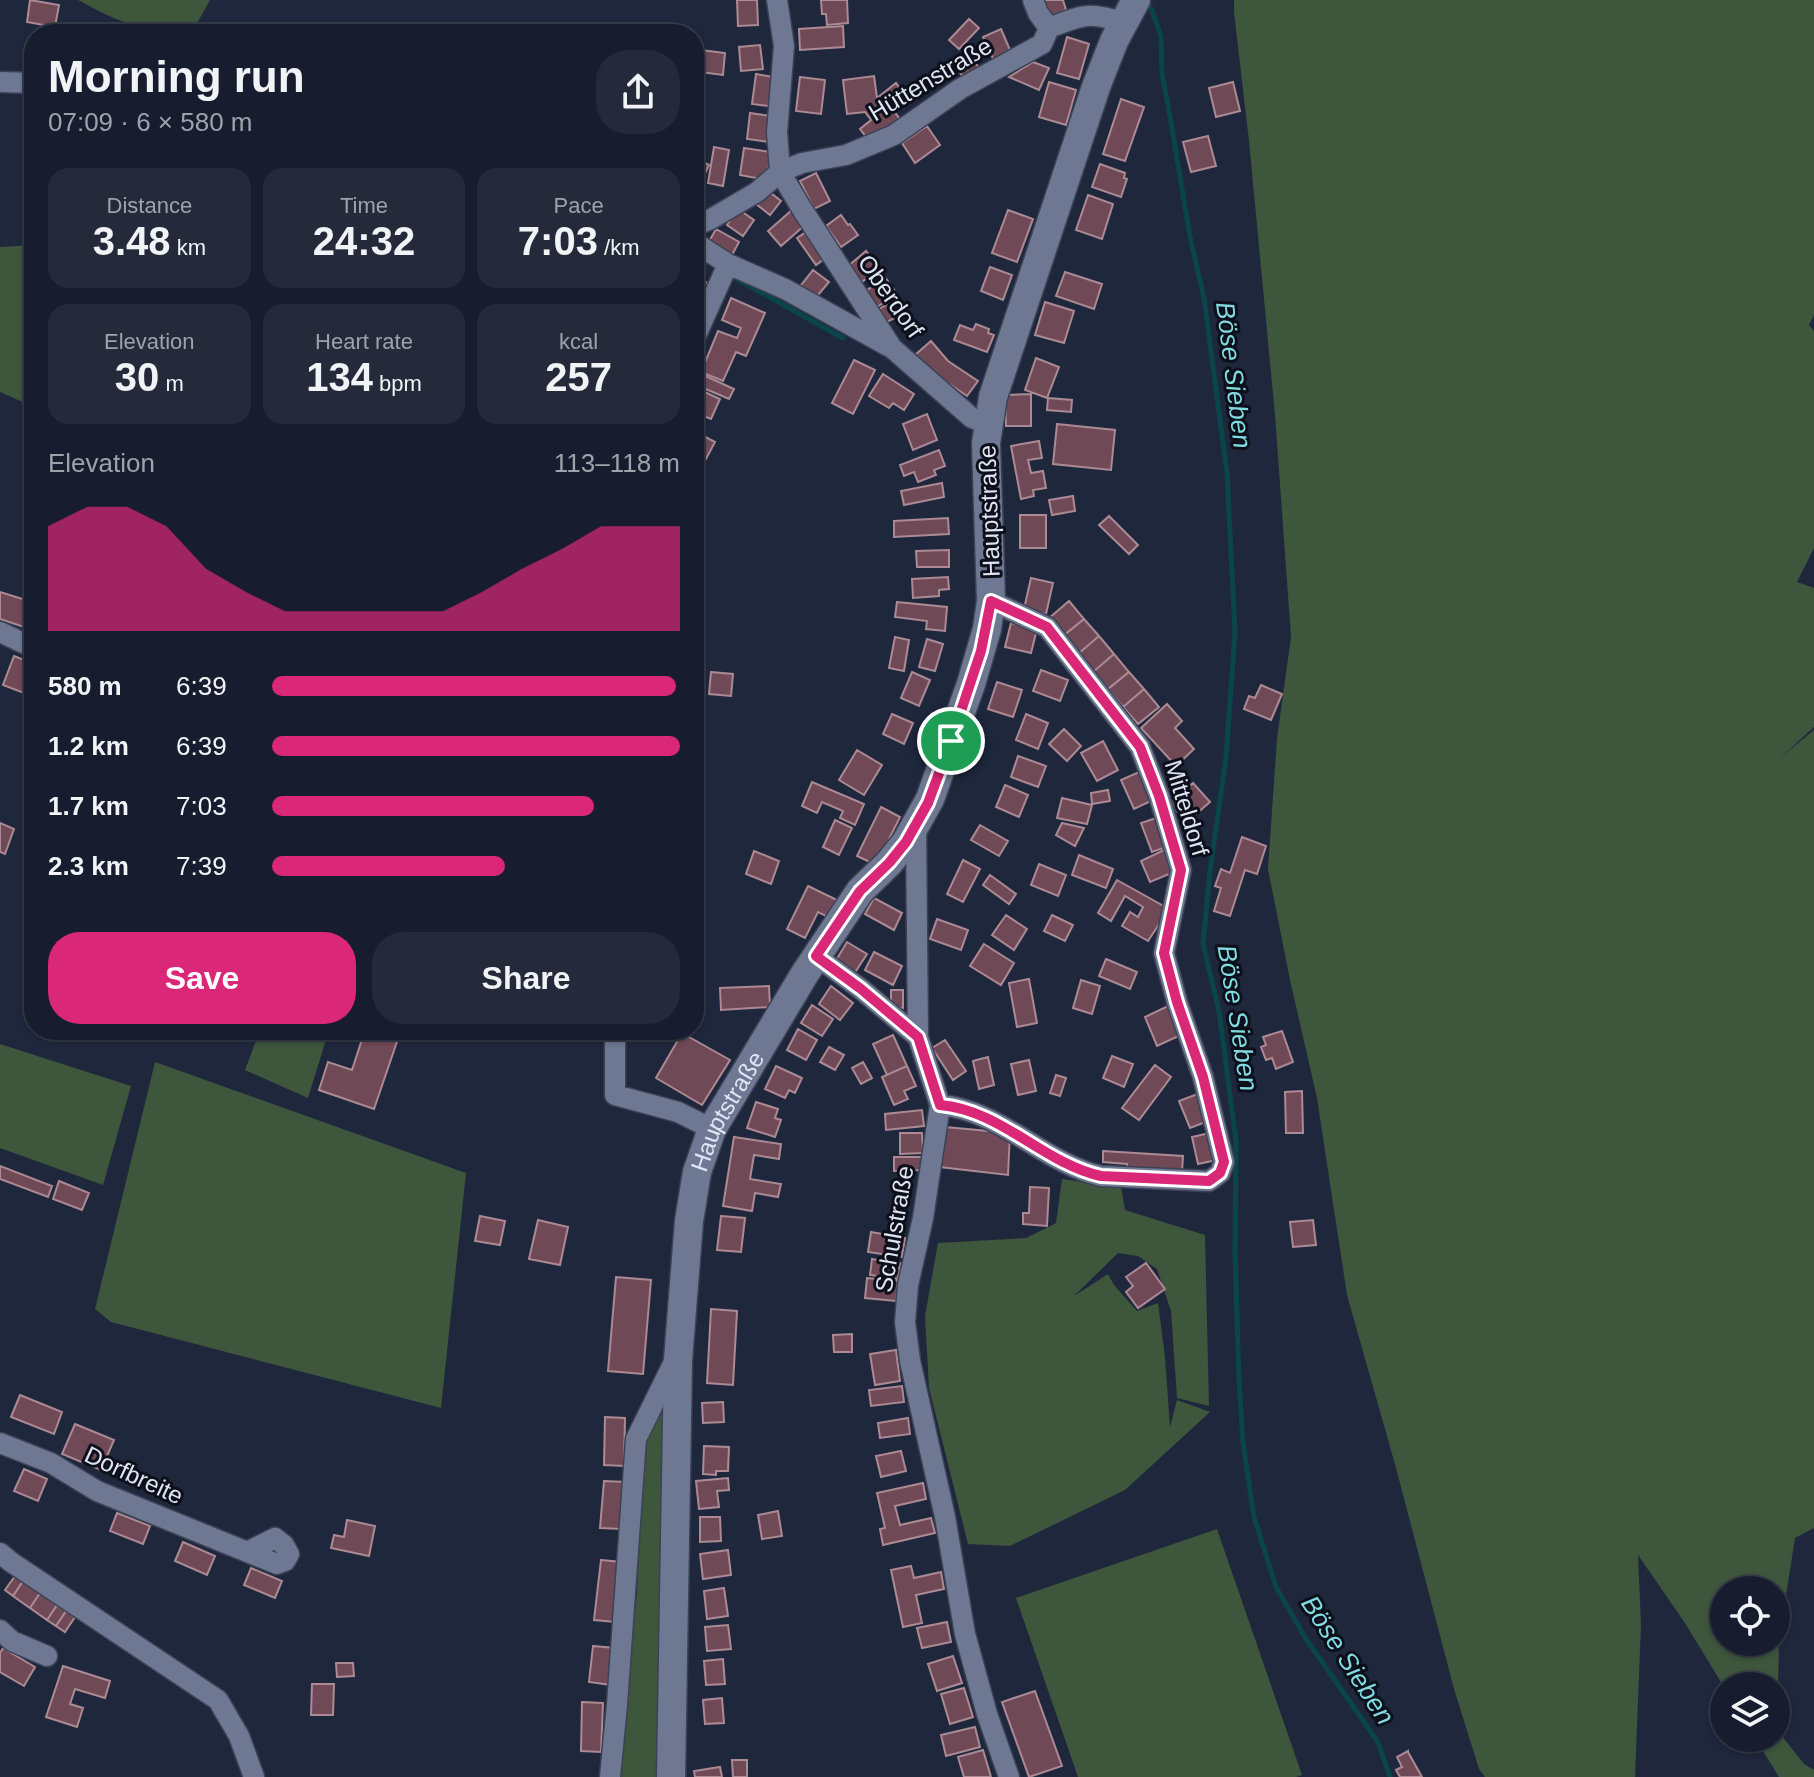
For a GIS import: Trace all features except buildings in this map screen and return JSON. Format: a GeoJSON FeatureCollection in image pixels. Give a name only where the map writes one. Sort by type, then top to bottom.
{"type":"FeatureCollection","features":[{"type":"Feature","properties":{"kind":"main road","name":"Hauptstraße"},"geometry":{"type":"LineString","coordinates":[[671,1777],[679,1353],[692,1196],[697,1172],[712,1129],[816,956],[860,891],[889,863],[916,826],[930,799],[987,629],[991,601],[985,463],[988,424],[999,374],[1096,87],[1114,41],[1131,9]]}},
{"type":"Feature","properties":{"kind":"street","name":"Oberdorf"},"geometry":{"type":"LineString","coordinates":[[777,0],[784,46],[777,132],[780,172],[892,348],[972,418],[988,424]]}},
{"type":"Feature","properties":{"kind":"street"},"geometry":{"type":"LineString","coordinates":[[1033,0],[1049,28]]}},
{"type":"Feature","properties":{"kind":"street","name":"Hüttenstraße"},"geometry":{"type":"LineString","coordinates":[[780,172],[802,163],[846,155],[894,135],[960,89],[1042,44],[1049,28],[1079,17],[1109,17],[1131,9]]}},
{"type":"Feature","properties":{"kind":"street"},"geometry":{"type":"LineString","coordinates":[[0,82],[24,83]]}},
{"type":"Feature","properties":{"kind":"street"},"geometry":{"type":"LineString","coordinates":[[704,221],[757,192],[780,172]]}},
{"type":"Feature","properties":{"kind":"street"},"geometry":{"type":"LineString","coordinates":[[704,248],[728,264],[785,289],[892,348]]}},
{"type":"Feature","properties":{"kind":"street"},"geometry":{"type":"LineString","coordinates":[[704,318],[728,264]]}},
{"type":"Feature","properties":{"kind":"street","name":"Mitteldorf"},"geometry":{"type":"LineString","coordinates":[[940,1105],[976,1113],[1043,1152],[1084,1172],[1101,1176],[1209,1181],[1220,1173],[1224,1162],[1203,1077],[1164,953],[1181,870],[1159,796],[1140,747],[1047,627],[991,601]]}},
{"type":"Feature","properties":{"kind":"street"},"geometry":{"type":"LineString","coordinates":[[0,632],[24,643]]}},
{"type":"Feature","properties":{"kind":"street","name":"Schulstraße"},"geometry":{"type":"LineString","coordinates":[[916,826],[918,1037],[940,1105],[923,1218],[908,1285],[905,1322],[910,1361],[945,1517],[965,1634],[987,1714],[1009,1777]]}},
{"type":"Feature","properties":{"kind":"street"},"geometry":{"type":"LineString","coordinates":[[816,956],[918,1037]]}},
{"type":"Feature","properties":{"kind":"street"},"geometry":{"type":"LineString","coordinates":[[615,1040],[615,1095],[678,1112],[712,1129]]}},
{"type":"Feature","properties":{"kind":"street","name":"Hauptstraße"},"geometry":{"type":"LineString","coordinates":[[610,1777],[636,1439],[679,1353]]}},
{"type":"Feature","properties":{"kind":"street","name":"Dorfbreite"},"geometry":{"type":"LineString","coordinates":[[0,1443],[51,1463],[97,1491],[247,1552]]}},
{"type":"Feature","properties":{"kind":"street"},"geometry":{"type":"LineString","coordinates":[[0,1553],[218,1700],[239,1736],[254,1777]]}},
{"type":"Feature","properties":{"kind":"street"},"geometry":{"type":"LineString","coordinates":[[0,1630],[12,1641],[47,1656]]}},
{"type":"Feature","properties":{"kind":"green space"},"geometry":{"type":"Polygon","coordinates":[[[78,0],[210,0],[197,24],[130,24],[78,0]]]}},
{"type":"Feature","properties":{"kind":"green space"},"geometry":{"type":"Polygon","coordinates":[[[1234,0],[1814,0],[1814,315],[1809,325],[1814,331],[1814,548],[1797,582],[1814,588],[1814,727],[1780,758],[1814,730],[1814,1528],[1795,1538],[1789,1576],[1710,1576],[1710,1656],[1779,1656],[1778,1672],[1715,1672],[1638,1555],[1641,1625],[1635,1777],[1485,1777],[1479,1769],[1454,1689],[1347,1295],[1317,1098],[1268,869],[1277,738],[1291,637],[1275,415],[1234,0]]]}},
{"type":"Feature","properties":{"kind":"green space"},"geometry":{"type":"Polygon","coordinates":[[[24,246],[24,403],[0,392],[0,247],[24,246]]]}},
{"type":"Feature","properties":{"kind":"green space"},"geometry":{"type":"Polygon","coordinates":[[[256,1040],[326,1040],[308,1098],[245,1070],[256,1040]]]}},
{"type":"Feature","properties":{"kind":"green space"},"geometry":{"type":"Polygon","coordinates":[[[0,1044],[131,1086],[103,1185],[0,1148],[0,1044]]]}},
{"type":"Feature","properties":{"kind":"green space"},"geometry":{"type":"Polygon","coordinates":[[[155,1062],[466,1173],[441,1408],[111,1322],[95,1309],[155,1062]]]}},
{"type":"Feature","properties":{"kind":"green space"},"geometry":{"type":"Polygon","coordinates":[[[1062,1179],[1121,1187],[1125,1210],[1205,1235],[1209,1406],[1177,1398],[1171,1311],[1157,1269],[1138,1256],[1118,1253],[1074,1296],[1108,1274],[1137,1311],[1158,1303],[1170,1427],[1177,1400],[1210,1412],[1125,1490],[1010,1546],[968,1544],[929,1388],[925,1316],[938,1243],[1026,1238],[1056,1223],[1062,1179]]]}},
{"type":"Feature","properties":{"kind":"green space"},"geometry":{"type":"Polygon","coordinates":[[[669,1391],[658,1777],[618,1777],[637,1594],[642,1438],[669,1391]]]}},
{"type":"Feature","properties":{"kind":"green space"},"geometry":{"type":"Polygon","coordinates":[[[1217,1529],[1302,1775],[1078,1777],[1016,1598],[1217,1529]]]}},
{"type":"Feature","properties":{"kind":"green space"},"geometry":{"type":"Polygon","coordinates":[[[1790,1746],[1804,1764],[1814,1770],[1814,1777],[1779,1777],[1764,1752],[1790,1752],[1790,1746]]]}},
{"type":"Feature","properties":{"kind":"waterway","name":"Böse Sieben"},"geometry":{"type":"LineString","coordinates":[[1146,1],[1161,37],[1162,74],[1190,237],[1204,298],[1227,473],[1235,632],[1226,758],[1203,944],[1219,1011],[1236,1141],[1235,1253],[1243,1443],[1254,1517],[1276,1587],[1306,1639],[1378,1742],[1390,1777]]}},
{"type":"Feature","properties":{"kind":"waterway"},"geometry":{"type":"LineString","coordinates":[[704,260],[711,264]]}},
{"type":"Feature","properties":{"kind":"waterway"},"geometry":{"type":"LineString","coordinates":[[737,279],[843,338]]}},
{"type":"Feature","properties":{"kind":"route"},"geometry":{"type":"LineString","coordinates":[[991,601],[1047,627],[1140,747],[1159,796],[1181,870],[1164,953],[1203,1077],[1224,1162],[1220,1173],[1209,1181],[1101,1176],[1084,1172],[976,1113],[940,1105],[918,1037],[816,956],[860,891],[906,842],[930,799],[951,741],[981,651],[991,601]]}}]}
